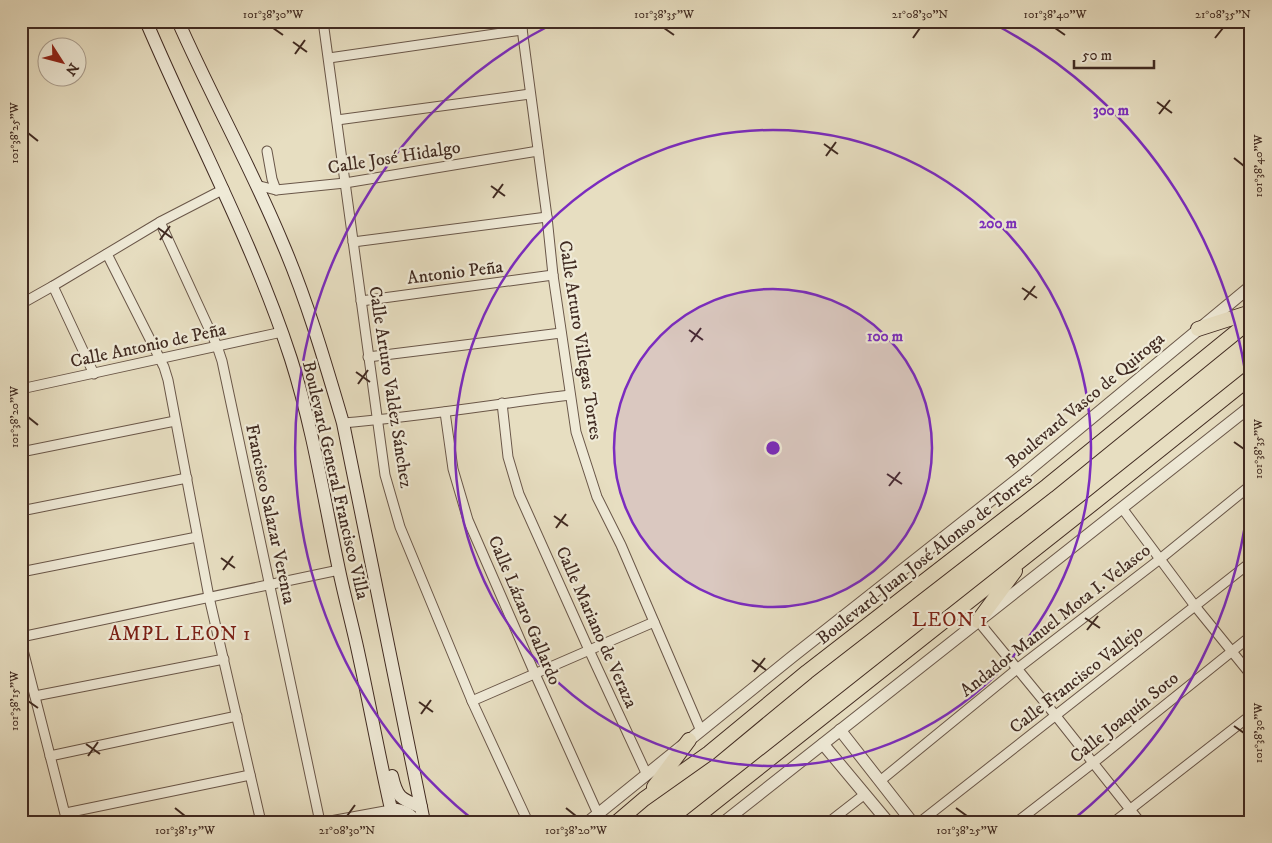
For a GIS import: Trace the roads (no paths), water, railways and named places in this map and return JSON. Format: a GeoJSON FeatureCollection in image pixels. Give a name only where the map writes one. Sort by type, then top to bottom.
{"type":"FeatureCollection","features":[{"type":"Feature","properties":{"kind":"main road","name":"Boulevard General Francisco Villa"},"geometry":{"type":"LineString","coordinates":[[146,21],[166,69],[224,189],[282,332],[319,463],[339,570],[393,815]]}},
{"type":"Feature","properties":{"kind":"main road","name":"Boulevard General Francisco Villa"},"geometry":{"type":"LineString","coordinates":[[178,21],[283,242],[306,305],[343,423],[424,822]]}},
{"type":"Feature","properties":{"kind":"main road"},"geometry":{"type":"LineString","coordinates":[[1198,329],[1251,312]]}},
{"type":"Feature","properties":{"kind":"main road","name":"Boulevard Juan José Alonso de Torres"},"geometry":{"type":"LineString","coordinates":[[617,822],[644,799],[709,753],[807,672],[1047,486],[1251,320]]}},
{"type":"Feature","properties":{"kind":"main road"},"geometry":{"type":"LineString","coordinates":[[690,822],[1251,376]]}},
{"type":"Feature","properties":{"kind":"main road"},"geometry":{"type":"LineString","coordinates":[[1224,399],[1251,389]]}},
{"type":"Feature","properties":{"kind":"main road"},"geometry":{"type":"LineString","coordinates":[[978,621],[1026,556]]}},
{"type":"Feature","properties":{"kind":"main road"},"geometry":{"type":"LineString","coordinates":[[368,695],[374,710],[395,790],[402,799],[421,807]]}},
{"type":"Feature","properties":{"kind":"main road"},"geometry":{"type":"LineString","coordinates":[[626,822],[689,740]]}},
{"type":"Feature","properties":{"kind":"main road"},"geometry":{"type":"LineString","coordinates":[[393,815],[401,810],[409,814],[416,822]]}},
{"type":"Feature","properties":{"kind":"street","name":"Calle Arturo Valdez Sánchez"},"geometry":{"type":"LineString","coordinates":[[323,21],[384,475],[400,528],[472,701],[528,822]]}},
{"type":"Feature","properties":{"kind":"street"},"geometry":{"type":"LineString","coordinates":[[328,58],[522,26]]}},
{"type":"Feature","properties":{"kind":"street","name":"Calle Arturo Villegas Torres"},"geometry":{"type":"LineString","coordinates":[[522,26],[553,276],[576,432],[597,497],[621,546],[701,731]]}},
{"type":"Feature","properties":{"kind":"street"},"geometry":{"type":"LineString","coordinates":[[337,120],[530,94]]}},
{"type":"Feature","properties":{"kind":"street"},"geometry":{"type":"LineString","coordinates":[[267,151],[276,190]]}},
{"type":"Feature","properties":{"kind":"street","name":"Calle José Hidalgo"},"geometry":{"type":"LineString","coordinates":[[256,185],[276,190],[345,183],[538,151]]}},
{"type":"Feature","properties":{"kind":"street"},"geometry":{"type":"LineString","coordinates":[[21,304],[160,222],[224,189]]}},
{"type":"Feature","properties":{"kind":"street"},"geometry":{"type":"LineString","coordinates":[[353,242],[547,218]]}},
{"type":"Feature","properties":{"kind":"street","name":"Francisco Salazar Verenta"},"geometry":{"type":"LineString","coordinates":[[160,222],[217,346],[229,390],[320,822]]}},
{"type":"Feature","properties":{"kind":"street"},"geometry":{"type":"LineString","coordinates":[[107,254],[160,360],[168,380],[209,597],[261,822]]}},
{"type":"Feature","properties":{"kind":"street","name":"Antonio Peña"},"geometry":{"type":"LineString","coordinates":[[361,300],[553,276]]}},
{"type":"Feature","properties":{"kind":"street"},"geometry":{"type":"LineString","coordinates":[[53,286],[94,374]]}},
{"type":"Feature","properties":{"kind":"street","name":"Boulevard Vasco de Quiroga"},"geometry":{"type":"LineString","coordinates":[[588,822],[1024,474],[1251,286]]}},
{"type":"Feature","properties":{"kind":"street","name":"Calle Antonio de Peña"},"geometry":{"type":"LineString","coordinates":[[21,389],[282,332]]}},
{"type":"Feature","properties":{"kind":"street"},"geometry":{"type":"LineString","coordinates":[[368,357],[561,333]]}},
{"type":"Feature","properties":{"kind":"street"},"geometry":{"type":"LineString","coordinates":[[343,423],[445,412],[570,395]]}},
{"type":"Feature","properties":{"kind":"street","name":"Calle Mariano de Veraza"},"geometry":{"type":"LineString","coordinates":[[502,403],[508,457],[519,494],[647,775]]}},
{"type":"Feature","properties":{"kind":"street"},"geometry":{"type":"LineString","coordinates":[[724,822],[1251,406]]}},
{"type":"Feature","properties":{"kind":"street","name":"Calle Lázaro Gallardo"},"geometry":{"type":"LineString","coordinates":[[445,412],[454,470],[468,520],[598,814]]}},
{"type":"Feature","properties":{"kind":"street"},"geometry":{"type":"LineString","coordinates":[[21,452],[175,422]]}},
{"type":"Feature","properties":{"kind":"street"},"geometry":{"type":"LineString","coordinates":[[21,511],[187,478]]}},
{"type":"Feature","properties":{"kind":"street","name":"Andador Manuel Mota I. Velasco"},"geometry":{"type":"LineString","coordinates":[[880,781],[1251,485]]}},
{"type":"Feature","properties":{"kind":"street"},"geometry":{"type":"LineString","coordinates":[[1122,508],[1195,606],[1251,675]]}},
{"type":"Feature","properties":{"kind":"street"},"geometry":{"type":"LineString","coordinates":[[21,572],[197,537]]}},
{"type":"Feature","properties":{"kind":"street","name":"Calle Francisco Vallejo"},"geometry":{"type":"LineString","coordinates":[[920,822],[1251,562]]}},
{"type":"Feature","properties":{"kind":"street"},"geometry":{"type":"LineString","coordinates":[[21,636],[339,570]]}},
{"type":"Feature","properties":{"kind":"street"},"geometry":{"type":"LineString","coordinates":[[978,621],[1140,822]]}},
{"type":"Feature","properties":{"kind":"street"},"geometry":{"type":"LineString","coordinates":[[472,701],[654,622]]}},
{"type":"Feature","properties":{"kind":"street","name":"Calle Joaquín Soto"},"geometry":{"type":"LineString","coordinates":[[1018,822],[1251,636]]}},
{"type":"Feature","properties":{"kind":"street"},"geometry":{"type":"LineString","coordinates":[[21,642],[67,817],[250,775]]}},
{"type":"Feature","properties":{"kind":"street"},"geometry":{"type":"LineString","coordinates":[[35,696],[224,660]]}},
{"type":"Feature","properties":{"kind":"street"},"geometry":{"type":"LineString","coordinates":[[1114,822],[1251,715]]}},
{"type":"Feature","properties":{"kind":"street"},"geometry":{"type":"LineString","coordinates":[[50,756],[237,716]]}},
{"type":"Feature","properties":{"kind":"street"},"geometry":{"type":"LineString","coordinates":[[840,730],[912,822]]}},
{"type":"Feature","properties":{"kind":"street"},"geometry":{"type":"LineString","coordinates":[[823,744],[888,822]]}},
{"type":"Feature","properties":{"kind":"street"},"geometry":{"type":"LineString","coordinates":[[829,822],[865,794]]}},
{"type":"Feature","properties":{"kind":"street"},"geometry":{"type":"LineString","coordinates":[[325,822],[393,815],[421,807]]}},
{"type":"Feature","properties":{"kind":"district","name":"LEON 1"},"geometry":{"type":"Point","coordinates":[950,619]}},
{"type":"Feature","properties":{"kind":"district","name":"AMPL LEON 1"},"geometry":{"type":"Point","coordinates":[180,633]}}]}
